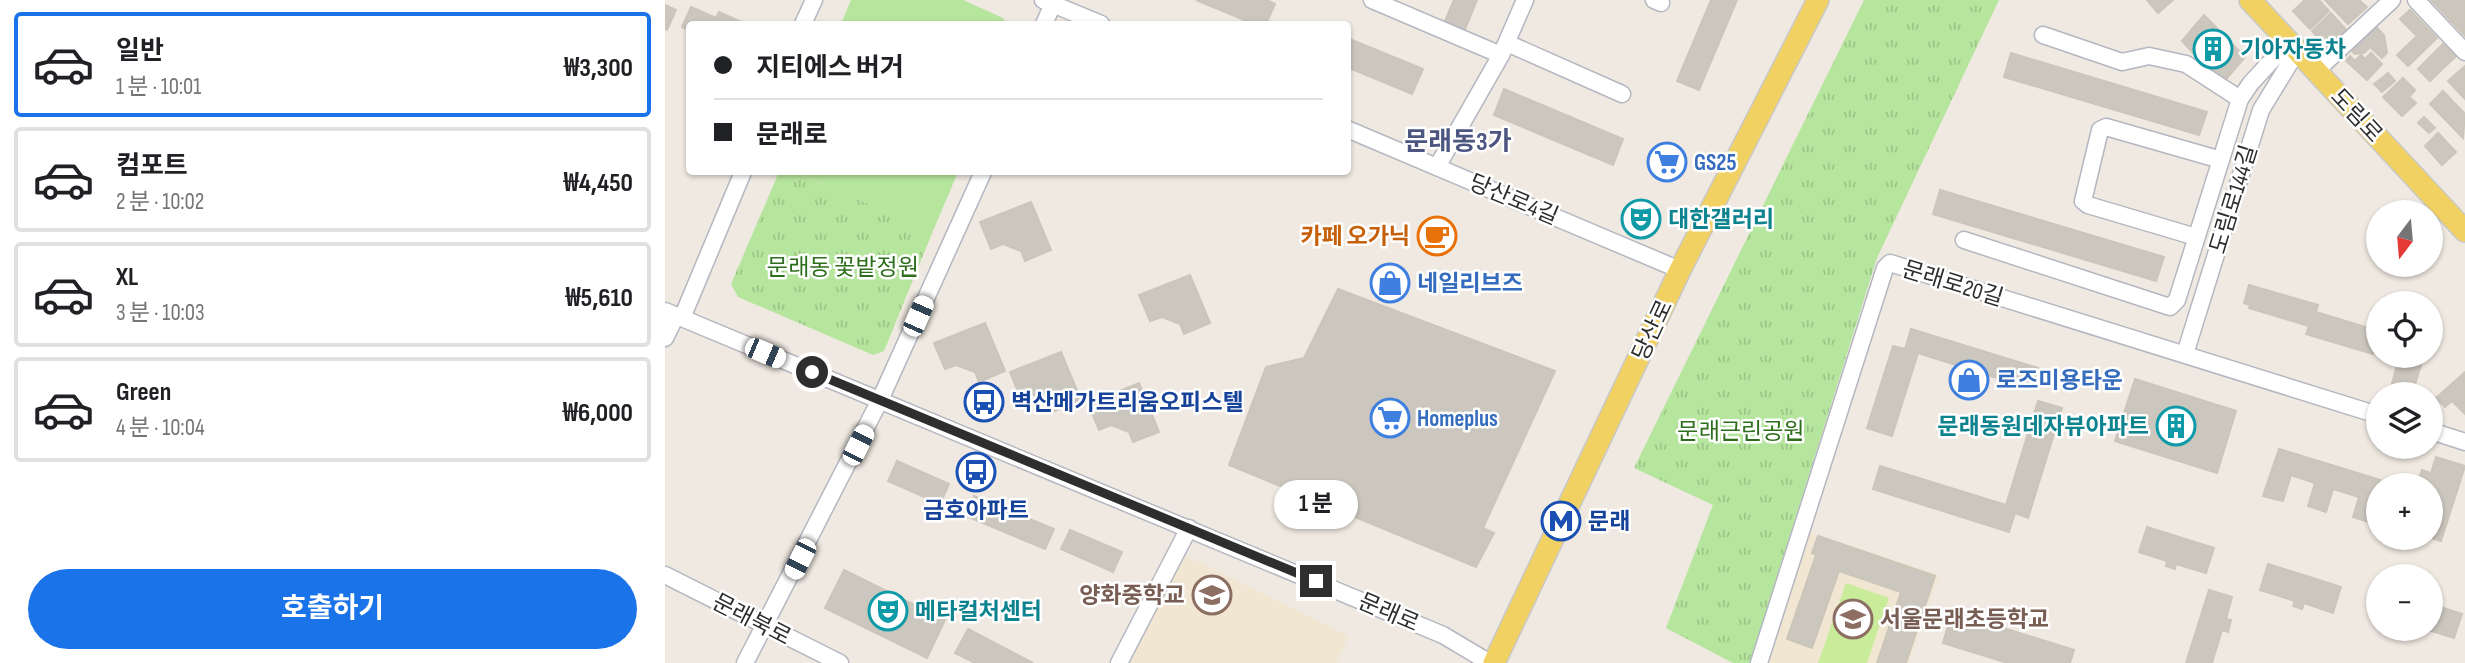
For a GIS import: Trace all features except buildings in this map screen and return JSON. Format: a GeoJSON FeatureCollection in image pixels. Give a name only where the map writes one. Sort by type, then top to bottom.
{"type":"FeatureCollection","features":[{"type":"Feature","properties":{"kind":"main road","name":"당산로"},"geometry":{"type":"LineString","coordinates":[[1492,663],[1680,270],[1818,0]]}},
{"type":"Feature","properties":{"kind":"main road","name":"도림로"},"geometry":{"type":"LineString","coordinates":[[2250,0],[2465,231]]}},
{"type":"Feature","properties":{"kind":"street"},"geometry":{"type":"LineString","coordinates":[[804,21],[814,0]]}},
{"type":"Feature","properties":{"kind":"street"},"geometry":{"type":"LineString","coordinates":[[1372,0],[1622,94]]}},
{"type":"Feature","properties":{"kind":"street"},"geometry":{"type":"LineString","coordinates":[[1437,167],[1504,49],[1525,0]]}},
{"type":"Feature","properties":{"kind":"street"},"geometry":{"type":"LineString","coordinates":[[2316,71],[2392,0]]}},
{"type":"Feature","properties":{"kind":"street"},"geometry":{"type":"LineString","coordinates":[[2416,0],[2465,52]]}},
{"type":"Feature","properties":{"kind":"street"},"geometry":{"type":"LineString","coordinates":[[1045,21],[1048,2],[1094,21]]}},
{"type":"Feature","properties":{"kind":"street"},"geometry":{"type":"LineString","coordinates":[[2043,35],[2122,62],[2149,56],[2186,64],[2240,99]]}},
{"type":"Feature","properties":{"kind":"street"},"geometry":{"type":"LineString","coordinates":[[1964,240],[2170,307],[2177,300],[2240,99],[2251,83],[2293,46]]}},
{"type":"Feature","properties":{"kind":"street","name":"도림로144길"},"geometry":{"type":"LineString","coordinates":[[2185,354],[2261,110],[2293,46]]}},
{"type":"Feature","properties":{"kind":"street"},"geometry":{"type":"LineString","coordinates":[[2196,237],[2088,205],[2084,201],[2100,130],[2106,127],[2221,160]]}},
{"type":"Feature","properties":{"kind":"street","name":"당산로4길"},"geometry":{"type":"LineString","coordinates":[[1351,131],[1680,270]]}},
{"type":"Feature","properties":{"kind":"street"},"geometry":{"type":"LineString","coordinates":[[665,338],[742,175]]}},
{"type":"Feature","properties":{"kind":"street"},"geometry":{"type":"LineString","coordinates":[[745,663],[880,400],[981,175]]}},
{"type":"Feature","properties":{"kind":"street","name":"문래로20길"},"geometry":{"type":"LineString","coordinates":[[1759,663],[1885,268],[1890,263],[2366,411]]}},
{"type":"Feature","properties":{"kind":"street","name":"문래로"},"geometry":{"type":"LineString","coordinates":[[674,315],[1443,635],[1492,663]]}},
{"type":"Feature","properties":{"kind":"street"},"geometry":{"type":"LineString","coordinates":[[2443,435],[2465,442]]}},
{"type":"Feature","properties":{"kind":"street"},"geometry":{"type":"LineString","coordinates":[[1119,663],[1189,528]]}},
{"type":"Feature","properties":{"kind":"street","name":"문래북로"},"geometry":{"type":"LineString","coordinates":[[665,575],[840,663]]}},
{"type":"Feature","properties":{"kind":"shaded area","name":"서울문래초등학교"},"geometry":{"type":"Polygon","coordinates":[[[1808,531],[1939,575],[1909,663],[1769,663],[1808,531]]]}},
{"type":"Feature","properties":{"kind":"shaded area","name":"양화중학교"},"geometry":{"type":"Polygon","coordinates":[[[1180,553],[1349,636],[1336,663],[1126,663],[1180,553]]]}},
{"type":"Feature","properties":{"kind":"green space"},"geometry":{"type":"Polygon","coordinates":[[[851,0],[963,0],[1004,21],[842,21],[851,0]]]}},
{"type":"Feature","properties":{"kind":"green space","name":"문래근린공원"},"geometry":{"type":"Polygon","coordinates":[[[1864,0],[1999,0],[1877,258],[1750,663],[1733,663],[1666,628],[1713,505],[1634,468],[1864,0]]]}},
{"type":"Feature","properties":{"kind":"green space","name":"문래동 꽃밭정원"},"geometry":{"type":"Polygon","coordinates":[[[778,175],[800,175],[933,231],[884,351],[873,355],[738,297],[731,284],[778,175]]]}},
{"type":"Feature","properties":{"kind":"green space"},"geometry":{"type":"Polygon","coordinates":[[[800,175],[957,175],[933,231],[800,175]]]}},
{"type":"Feature","properties":{"kind":"green space"},"geometry":{"type":"Polygon","coordinates":[[[1846,583],[1889,598],[1867,663],[1818,663],[1846,583]]]}},
{"type":"Feature","properties":{"kind":"place","name":"기아자동차"},"geometry":{"type":"Point","coordinates":[2213,49]}},
{"type":"Feature","properties":{"kind":"place","name":"GS25"},"geometry":{"type":"Point","coordinates":[1667,162]}},
{"type":"Feature","properties":{"kind":"place","name":"대한갤러리"},"geometry":{"type":"Point","coordinates":[1641,219]}},
{"type":"Feature","properties":{"kind":"place","name":"카페 오가닉"},"geometry":{"type":"Point","coordinates":[1437,236]}},
{"type":"Feature","properties":{"kind":"place","name":"네일리브즈"},"geometry":{"type":"Point","coordinates":[1390,283]}},
{"type":"Feature","properties":{"kind":"place","name":"로즈미용타운"},"geometry":{"type":"Point","coordinates":[1969,380]}},
{"type":"Feature","properties":{"kind":"place","name":"벽산메가트리움오피스텔"},"geometry":{"type":"Point","coordinates":[984,402]}},
{"type":"Feature","properties":{"kind":"place","name":"Homeplus"},"geometry":{"type":"Point","coordinates":[1390,418]}},
{"type":"Feature","properties":{"kind":"place","name":"문래동원데자뷰아파트"},"geometry":{"type":"Point","coordinates":[2176,426]}},
{"type":"Feature","properties":{"kind":"place","name":"금호아파트"},"geometry":{"type":"Point","coordinates":[976,472]}},
{"type":"Feature","properties":{"kind":"place","name":"문래"},"geometry":{"type":"Point","coordinates":[1561,521]}},
{"type":"Feature","properties":{"kind":"place","name":"양화중학교"},"geometry":{"type":"Point","coordinates":[1212,595]}},
{"type":"Feature","properties":{"kind":"place","name":"메타컬처센터"},"geometry":{"type":"Point","coordinates":[888,611]}},
{"type":"Feature","properties":{"kind":"place","name":"서울문래초등학교"},"geometry":{"type":"Point","coordinates":[1853,619]}},
{"type":"Feature","properties":{"kind":"district","name":"문래동3가"},"geometry":{"type":"Point","coordinates":[1458,141]}},
{"type":"Feature","properties":{"kind":"route"},"geometry":{"type":"LineString","coordinates":[[812,372],[1316,581]]}}]}
